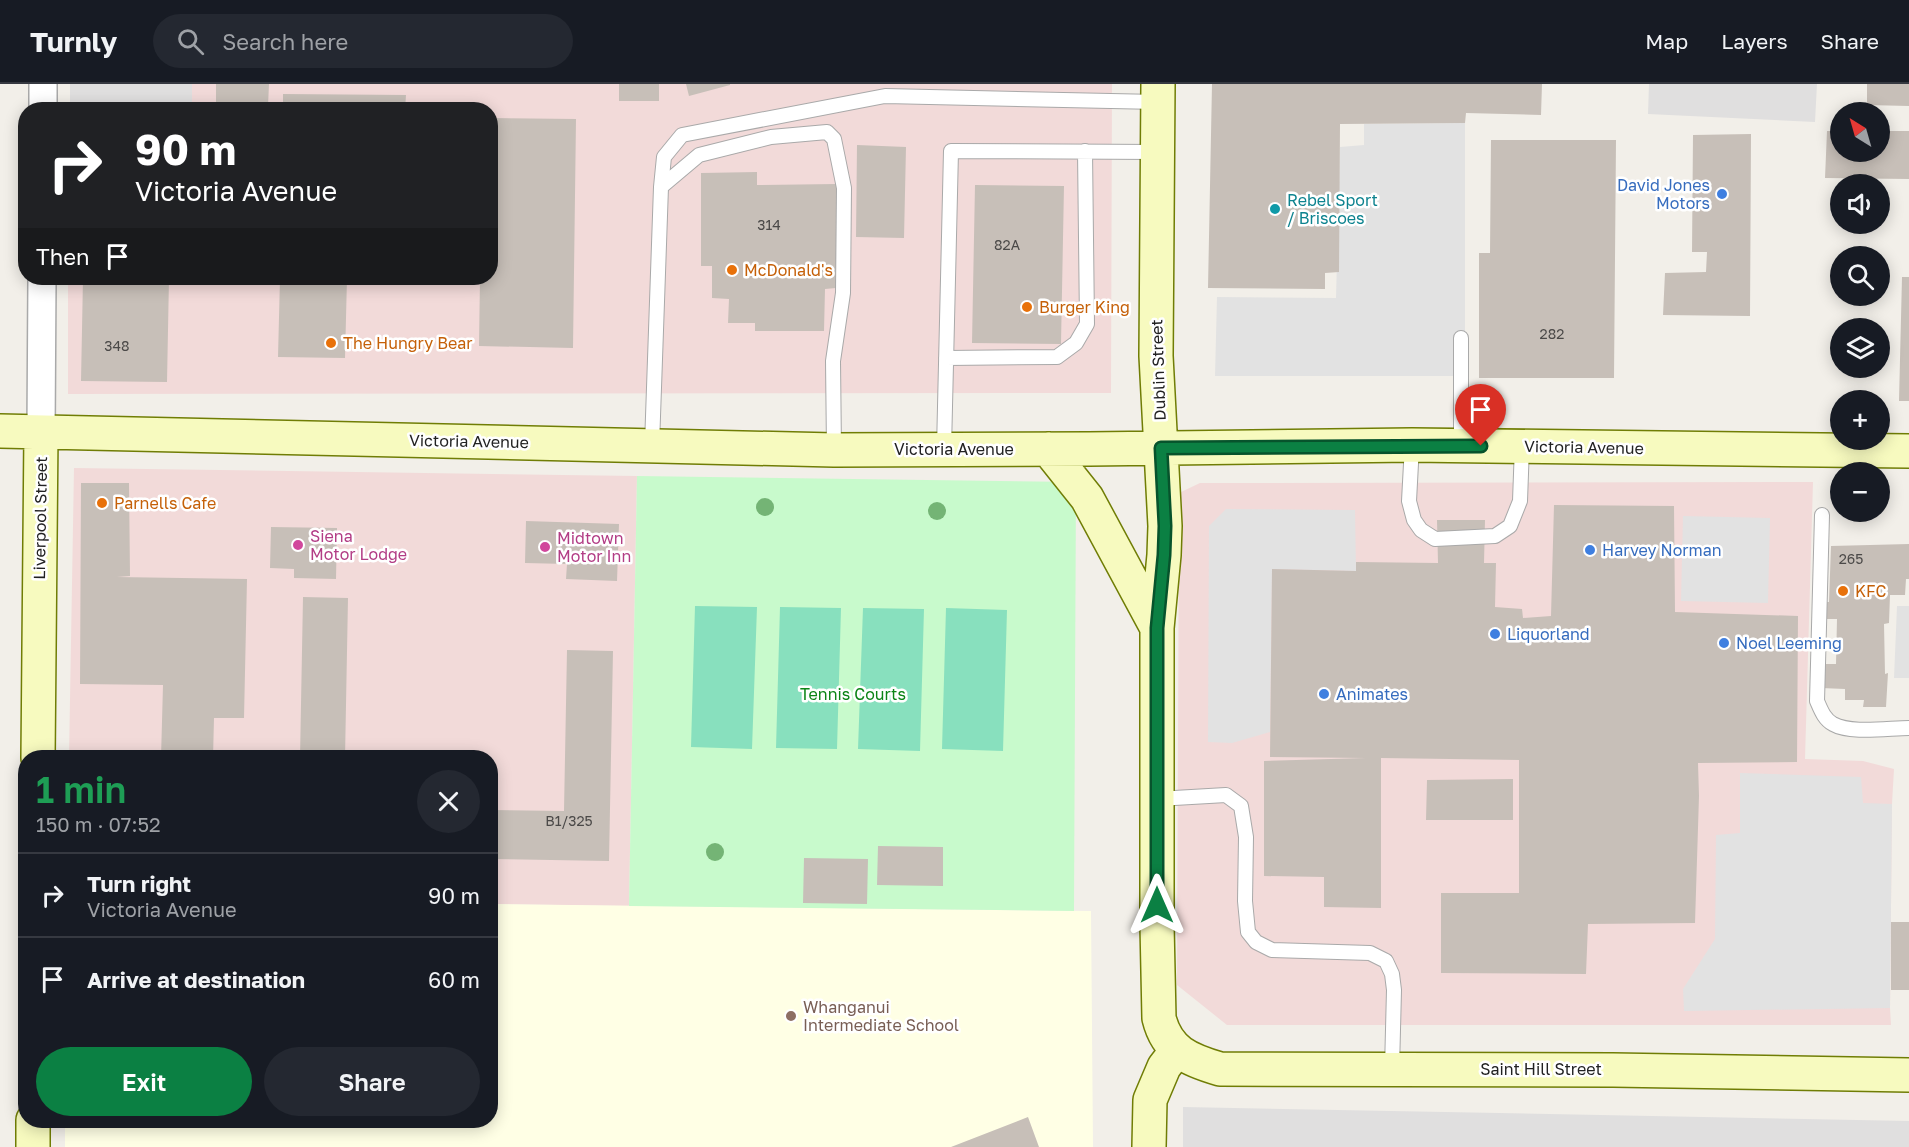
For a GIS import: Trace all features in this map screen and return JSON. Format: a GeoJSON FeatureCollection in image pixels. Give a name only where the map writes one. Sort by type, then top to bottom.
{"type":"FeatureCollection","features":[{"type":"Feature","properties":{"kind":"main road","name":"Dublin Street"},"geometry":{"type":"LineString","coordinates":[[1158,93],[1156,356],[1165,526],[1157,628],[1157,925],[1159,1018],[1162,1032],[1177,1050]]}},
{"type":"Feature","properties":{"kind":"main road","name":"Victoria Avenue"},"geometry":{"type":"LineString","coordinates":[[0,431],[834,450],[1412,445],[1909,451]]}},
{"type":"Feature","properties":{"kind":"main road","name":"Liverpool Street"},"geometry":{"type":"LineString","coordinates":[[38,750],[41,432]]}},
{"type":"Feature","properties":{"kind":"main road"},"geometry":{"type":"LineString","coordinates":[[1048,449],[1087,498],[1157,628]]}},
{"type":"Feature","properties":{"kind":"main road"},"geometry":{"type":"LineString","coordinates":[[1149,1147],[1150,1100],[1164,1067],[1177,1050]]}},
{"type":"Feature","properties":{"kind":"main road","name":"Saint Hill Street"},"geometry":{"type":"LineString","coordinates":[[1177,1050],[1203,1064],[1220,1069],[1613,1070],[1909,1075]]}},
{"type":"Feature","properties":{"kind":"main road"},"geometry":{"type":"LineString","coordinates":[[33,1128],[33,1147]]}},
{"type":"Feature","properties":{"kind":"street"},"geometry":{"type":"LineString","coordinates":[[43,84],[43,102]]}},
{"type":"Feature","properties":{"kind":"street","name":"Liverpool Street"},"geometry":{"type":"LineString","coordinates":[[41,432],[42,285]]}},
{"type":"Feature","properties":{"kind":"lane"},"geometry":{"type":"LineString","coordinates":[[652,445],[664,157],[682,135],[885,96],[1158,93]]}},
{"type":"Feature","properties":{"kind":"lane"},"geometry":{"type":"LineString","coordinates":[[661,188],[699,155],[771,137],[827,132],[834,139],[844,188],[843,292],[833,361],[834,450]]}},
{"type":"Feature","properties":{"kind":"lane"},"geometry":{"type":"LineString","coordinates":[[944,449],[951,151],[1158,152]]}},
{"type":"Feature","properties":{"kind":"lane"},"geometry":{"type":"LineString","coordinates":[[946,358],[1057,357],[1076,343],[1087,324],[1085,152]]}},
{"type":"Feature","properties":{"kind":"lane"},"geometry":{"type":"LineString","coordinates":[[1461,338],[1461,446]]}},
{"type":"Feature","properties":{"kind":"lane"},"geometry":{"type":"LineString","coordinates":[[1412,445],[1409,501],[1414,520],[1421,530],[1435,538],[1495,536],[1510,526],[1520,501],[1522,446]]}},
{"type":"Feature","properties":{"kind":"lane"},"geometry":{"type":"LineString","coordinates":[[1822,514],[1817,701],[1822,714],[1832,723],[1845,729],[1909,728]]}},
{"type":"Feature","properties":{"kind":"lane"},"geometry":{"type":"LineString","coordinates":[[1157,799],[1226,795],[1241,806],[1246,837],[1245,901],[1248,932],[1256,942],[1272,950],[1370,953],[1386,961],[1392,974],[1394,990],[1392,1069]]}},
{"type":"Feature","properties":{"kind":"shaded area"},"geometry":{"type":"Polygon","coordinates":[[[70,84],[192,84],[192,102],[70,102],[70,84]]]}},
{"type":"Feature","properties":{"kind":"shaded area"},"geometry":{"type":"Polygon","coordinates":[[[192,84],[1112,84],[1111,393],[68,394],[68,285],[498,285],[498,102],[192,102],[192,84]]]}},
{"type":"Feature","properties":{"kind":"shaded area"},"geometry":{"type":"Polygon","coordinates":[[[1649,84],[1817,84],[1815,122],[1648,114],[1649,84]]]}},
{"type":"Feature","properties":{"kind":"shaded area"},"geometry":{"type":"Polygon","coordinates":[[[1465,123],[1465,376],[1215,376],[1217,297],[1336,298],[1340,147],[1364,145],[1364,124],[1465,123]]]}},
{"type":"Feature","properties":{"kind":"shaded area"},"geometry":{"type":"Polygon","coordinates":[[[74,468],[637,476],[629,906],[498,904],[498,750],[69,750],[74,468]]]}},
{"type":"Feature","properties":{"kind":"shaded area"},"geometry":{"type":"Polygon","coordinates":[[[1813,482],[1805,759],[1863,761],[1894,769],[1891,1025],[1227,1025],[1177,985],[1179,493],[1200,483],[1813,482]]]}},
{"type":"Feature","properties":{"kind":"shaded area"},"geometry":{"type":"Polygon","coordinates":[[[1226,509],[1355,510],[1356,571],[1272,569],[1270,732],[1232,743],[1208,742],[1209,526],[1226,509]]]}},
{"type":"Feature","properties":{"kind":"shaded area"},"geometry":{"type":"Polygon","coordinates":[[[1683,516],[1770,518],[1768,603],[1681,601],[1683,516]]]}},
{"type":"Feature","properties":{"kind":"shaded area"},"geometry":{"type":"Polygon","coordinates":[[[1897,606],[1909,606],[1909,678],[1894,678],[1897,606]]]}},
{"type":"Feature","properties":{"kind":"shaded area"},"geometry":{"type":"Polygon","coordinates":[[[1740,773],[1861,777],[1863,803],[1892,804],[1890,1008],[1684,1011],[1683,989],[1715,939],[1716,835],[1740,833],[1740,773]]]}},
{"type":"Feature","properties":{"kind":"shaded area","name":"Whanganui Intermediate School"},"geometry":{"type":"Polygon","coordinates":[[[498,904],[1091,911],[1093,1147],[65,1147],[65,1128],[498,1128],[498,904]]]}},
{"type":"Feature","properties":{"kind":"shaded area"},"geometry":{"type":"Polygon","coordinates":[[[1183,1107],[1909,1121],[1909,1147],[1183,1147],[1183,1107]]]}},
{"type":"Feature","properties":{"kind":"green space","name":"Tennis Courts"},"geometry":{"type":"Polygon","coordinates":[[[637,476],[1076,482],[1074,911],[629,906],[637,476]]]}},
{"type":"Feature","properties":{"kind":"green space"},"geometry":{"type":"Polygon","coordinates":[[[695,606],[757,607],[752,749],[691,747],[695,606]]]}},
{"type":"Feature","properties":{"kind":"green space"},"geometry":{"type":"Polygon","coordinates":[[[780,607],[841,608],[837,749],[776,748],[780,607]]]}},
{"type":"Feature","properties":{"kind":"green space"},"geometry":{"type":"Polygon","coordinates":[[[863,608],[924,609],[920,751],[858,749],[863,608]]]}},
{"type":"Feature","properties":{"kind":"green space"},"geometry":{"type":"Polygon","coordinates":[[[946,608],[1007,610],[1003,751],[942,749],[946,608]]]}},
{"type":"Feature","properties":{"kind":"building"},"geometry":{"type":"Polygon","coordinates":[[[216,84],[269,84],[268,102],[216,102],[216,84]]]}},
{"type":"Feature","properties":{"kind":"building"},"geometry":{"type":"Polygon","coordinates":[[[619,84],[659,84],[659,101],[619,101],[619,84]]]}},
{"type":"Feature","properties":{"kind":"building"},"geometry":{"type":"Polygon","coordinates":[[[686,84],[730,84],[730,85],[689,96],[686,84]]]}},
{"type":"Feature","properties":{"kind":"building","name":"Rebel Sport / Briscoes"},"geometry":{"type":"Polygon","coordinates":[[[1212,84],[1542,84],[1541,115],[1466,113],[1465,123],[1340,124],[1339,272],[1325,273],[1325,289],[1208,288],[1212,84]]]}},
{"type":"Feature","properties":{"kind":"building"},"geometry":{"type":"Polygon","coordinates":[[[1867,84],[1909,84],[1909,106],[1890,106],[1890,102],[1867,102],[1867,84]]]}},
{"type":"Feature","properties":{"kind":"building"},"geometry":{"type":"Polygon","coordinates":[[[283,94],[406,95],[406,102],[283,102],[283,94]]]}},
{"type":"Feature","properties":{"kind":"building"},"geometry":{"type":"Polygon","coordinates":[[[498,118],[576,119],[573,348],[479,346],[480,285],[498,285],[498,118]]]}},
{"type":"Feature","properties":{"kind":"building"},"geometry":{"type":"Polygon","coordinates":[[[1827,131],[1830,131],[1830,162],[1890,162],[1890,131],[1909,131],[1909,179],[1890,179],[1890,174],[1830,174],[1830,178],[1825,178],[1827,131]]]}},
{"type":"Feature","properties":{"kind":"building","name":"David Jones Motors"},"geometry":{"type":"Polygon","coordinates":[[[1751,134],[1750,316],[1663,315],[1665,273],[1706,272],[1707,252],[1692,252],[1693,135],[1751,134]]]}},
{"type":"Feature","properties":{"kind":"building"},"geometry":{"type":"Polygon","coordinates":[[[1491,140],[1616,140],[1614,378],[1479,378],[1479,253],[1490,253],[1491,140]]]}},
{"type":"Feature","properties":{"kind":"building"},"geometry":{"type":"Polygon","coordinates":[[[857,145],[906,147],[904,238],[856,237],[857,145]]]}},
{"type":"Feature","properties":{"kind":"building"},"geometry":{"type":"Polygon","coordinates":[[[757,172],[757,185],[836,184],[836,288],[825,289],[824,331],[755,331],[755,323],[728,323],[729,299],[712,298],[712,266],[701,266],[701,173],[757,172]]]}},
{"type":"Feature","properties":{"kind":"building"},"geometry":{"type":"Polygon","coordinates":[[[975,185],[1064,186],[1061,344],[972,343],[975,185]]]}},
{"type":"Feature","properties":{"kind":"building"},"geometry":{"type":"Polygon","coordinates":[[[1902,277],[1909,277],[1909,401],[1899,401],[1902,277]]]}},
{"type":"Feature","properties":{"kind":"building"},"geometry":{"type":"Polygon","coordinates":[[[83,285],[169,285],[167,382],[81,381],[83,285]]]}},
{"type":"Feature","properties":{"kind":"building"},"geometry":{"type":"Polygon","coordinates":[[[280,285],[347,285],[345,358],[278,357],[280,285]]]}},
{"type":"Feature","properties":{"kind":"building"},"geometry":{"type":"Polygon","coordinates":[[[81,483],[129,483],[130,576],[117,577],[247,579],[244,718],[214,718],[213,750],[161,750],[163,685],[80,684],[81,483]]]}},
{"type":"Feature","properties":{"kind":"building"},"geometry":{"type":"Polygon","coordinates":[[[1554,505],[1674,506],[1675,612],[1798,616],[1797,762],[1698,763],[1695,923],[1588,924],[1586,974],[1441,973],[1441,893],[1519,893],[1519,760],[1381,758],[1381,908],[1324,907],[1324,877],[1264,876],[1264,761],[1366,758],[1270,757],[1272,569],[1356,571],[1356,562],[1438,563],[1437,520],[1485,520],[1484,563],[1496,563],[1495,607],[1522,609],[1523,618],[1551,616],[1554,505]]]}},
{"type":"Feature","properties":{"kind":"building"},"geometry":{"type":"Polygon","coordinates":[[[526,521],[619,524],[617,581],[566,579],[567,564],[525,563],[526,521]]]}},
{"type":"Feature","properties":{"kind":"building"},"geometry":{"type":"Polygon","coordinates":[[[271,527],[337,528],[336,579],[294,578],[294,569],[270,568],[271,527]]]}},
{"type":"Feature","properties":{"kind":"building"},"geometry":{"type":"Polygon","coordinates":[[[1909,544],[1909,579],[1906,579],[1905,595],[1890,595],[1889,623],[1884,624],[1885,674],[1888,673],[1886,707],[1863,707],[1864,700],[1845,700],[1845,689],[1821,688],[1821,664],[1836,664],[1837,619],[1821,619],[1822,602],[1829,602],[1831,546],[1909,544]]]}},
{"type":"Feature","properties":{"kind":"building"},"geometry":{"type":"Polygon","coordinates":[[[303,597],[348,598],[345,750],[300,750],[303,597]]]}},
{"type":"Feature","properties":{"kind":"building"},"geometry":{"type":"Polygon","coordinates":[[[567,650],[613,651],[609,861],[498,859],[498,810],[564,811],[567,650]]]}},
{"type":"Feature","properties":{"kind":"building"},"geometry":{"type":"Polygon","coordinates":[[[1513,779],[1513,820],[1426,820],[1427,780],[1513,779]]]}},
{"type":"Feature","properties":{"kind":"building"},"geometry":{"type":"Polygon","coordinates":[[[878,846],[943,847],[943,886],[877,885],[878,846]]]}},
{"type":"Feature","properties":{"kind":"building"},"geometry":{"type":"Polygon","coordinates":[[[804,858],[868,859],[867,904],[803,903],[804,858]]]}},
{"type":"Feature","properties":{"kind":"building"},"geometry":{"type":"Polygon","coordinates":[[[1891,922],[1909,922],[1909,990],[1891,990],[1891,922]]]}},
{"type":"Feature","properties":{"kind":"building"},"geometry":{"type":"Polygon","coordinates":[[[1028,1117],[1039,1147],[951,1147],[1028,1117]]]}},
{"type":"Feature","properties":{"kind":"place","name":"David Jones Motors"},"geometry":{"type":"Point","coordinates":[1722,194]}},
{"type":"Feature","properties":{"kind":"place","name":"Rebel Sport / Briscoes"},"geometry":{"type":"Point","coordinates":[1275,209]}},
{"type":"Feature","properties":{"kind":"place","name":"McDonald's"},"geometry":{"type":"Point","coordinates":[732,270]}},
{"type":"Feature","properties":{"kind":"place","name":"Burger King"},"geometry":{"type":"Point","coordinates":[1027,307]}},
{"type":"Feature","properties":{"kind":"place","name":"The Hungry Bear"},"geometry":{"type":"Point","coordinates":[331,343]}},
{"type":"Feature","properties":{"kind":"place","name":"Parnells Cafe"},"geometry":{"type":"Point","coordinates":[102,503]}},
{"type":"Feature","properties":{"kind":"place","name":"Siena Motor Lodge"},"geometry":{"type":"Point","coordinates":[298,545]}},
{"type":"Feature","properties":{"kind":"place","name":"Midtown Motor Inn"},"geometry":{"type":"Point","coordinates":[545,547]}},
{"type":"Feature","properties":{"kind":"place","name":"Harvey Norman"},"geometry":{"type":"Point","coordinates":[1590,550]}},
{"type":"Feature","properties":{"kind":"place","name":"KFC"},"geometry":{"type":"Point","coordinates":[1843,591]}},
{"type":"Feature","properties":{"kind":"place","name":"Liquorland"},"geometry":{"type":"Point","coordinates":[1495,634]}},
{"type":"Feature","properties":{"kind":"place","name":"Noel Leeming"},"geometry":{"type":"Point","coordinates":[1724,643]}},
{"type":"Feature","properties":{"kind":"place","name":"Animates"},"geometry":{"type":"Point","coordinates":[1324,694]}},
{"type":"Feature","properties":{"kind":"place","name":"Whanganui Intermediate School"},"geometry":{"type":"Point","coordinates":[791,1016]}},
{"type":"Feature","properties":{"kind":"route"},"geometry":{"type":"LineString","coordinates":[[1157,905],[1157,628],[1165,526],[1161,448],[1481,446]]}}]}
